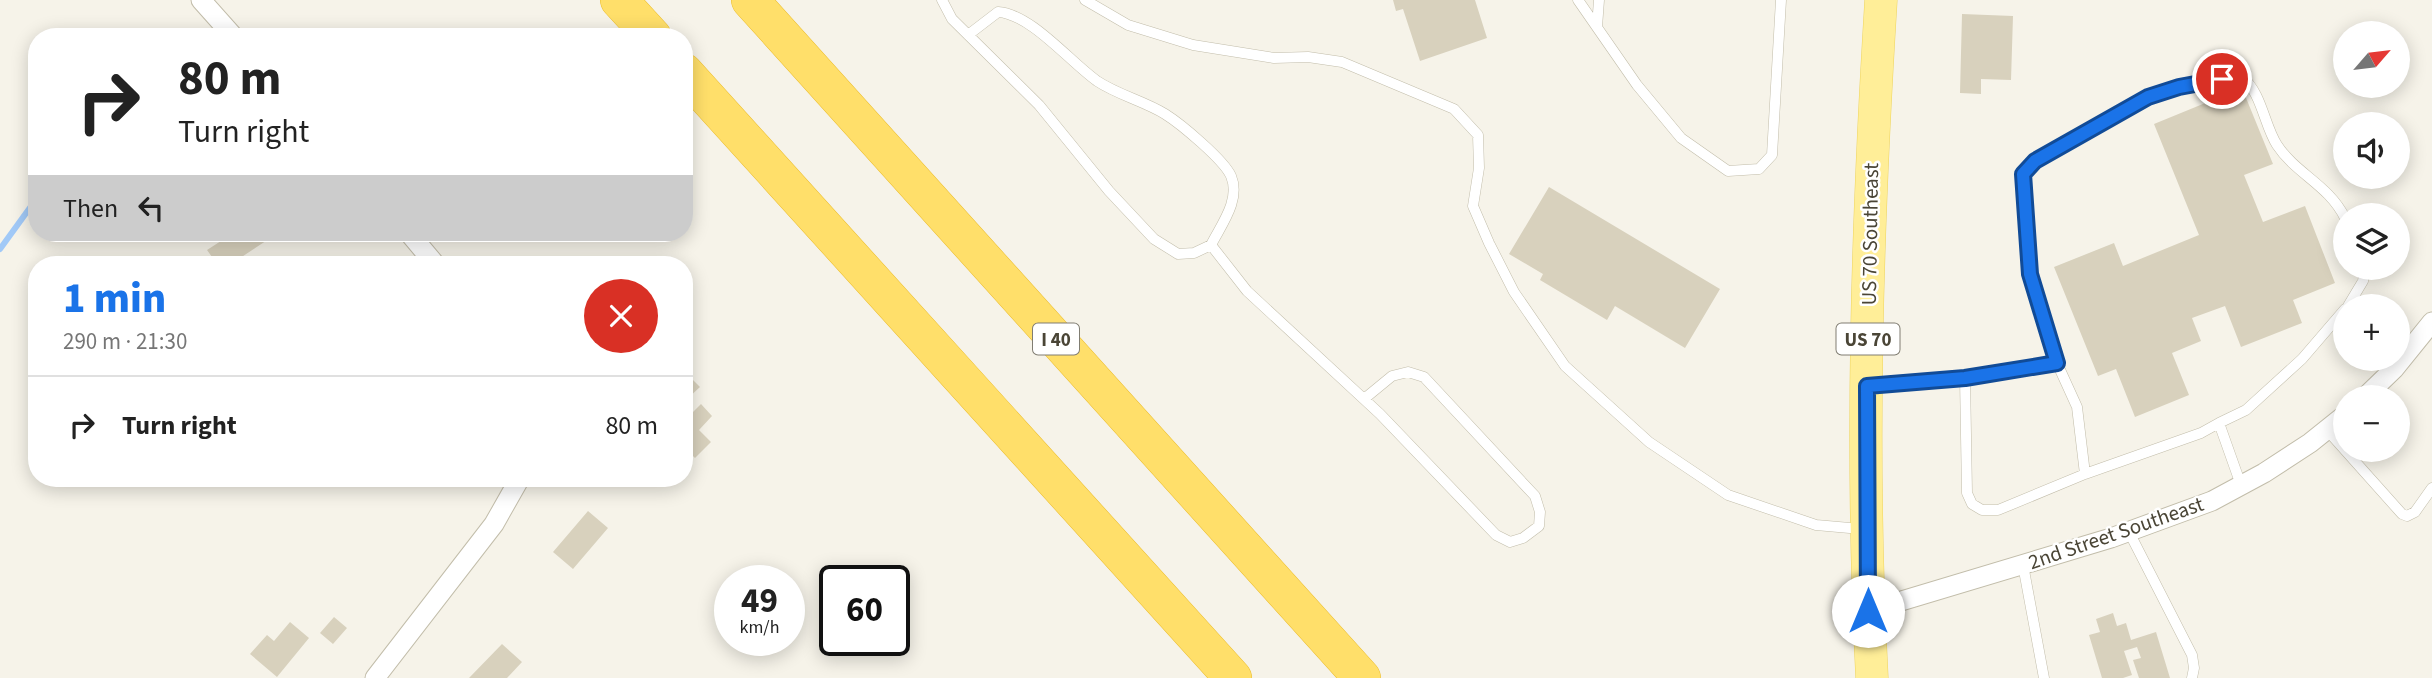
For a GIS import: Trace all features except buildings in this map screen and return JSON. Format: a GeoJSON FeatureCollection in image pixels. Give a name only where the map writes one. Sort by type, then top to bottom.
{"type":"FeatureCollection","features":[{"type":"Feature","properties":{"kind":"highway"},"geometry":{"type":"LineString","coordinates":[[619,0],[645,28]]}},
{"type":"Feature","properties":{"kind":"highway","name":"I 40"},"geometry":{"type":"LineString","coordinates":[[750,0],[1362,678]]}},
{"type":"Feature","properties":{"kind":"highway"},"geometry":{"type":"LineString","coordinates":[[693,82],[1233,678]]}},
{"type":"Feature","properties":{"kind":"main road","name":"US 70 Southeast"},"geometry":{"type":"LineString","coordinates":[[1872,678],[1868,611],[1867,386],[1871,154],[1881,0]]}},
{"type":"Feature","properties":{"kind":"street"},"geometry":{"type":"LineString","coordinates":[[201,0],[226,28]]}},
{"type":"Feature","properties":{"kind":"street"},"geometry":{"type":"LineString","coordinates":[[417,242],[428,256]]}},
{"type":"Feature","properties":{"kind":"street"},"geometry":{"type":"LineString","coordinates":[[2377,385],[2394,369],[2432,323]]}},
{"type":"Feature","properties":{"kind":"street","name":"2nd Street Southeast"},"geometry":{"type":"LineString","coordinates":[[1868,611],[2129,532],[2212,500],[2310,443],[2333,425]]}},
{"type":"Feature","properties":{"kind":"street"},"geometry":{"type":"LineString","coordinates":[[375,678],[494,524],[515,487]]}},
{"type":"Feature","properties":{"kind":"lane"},"geometry":{"type":"LineString","coordinates":[[942,0],[951,19],[1039,105],[1109,191],[1154,239],[1178,254],[1194,253],[1211,246],[1235,196],[1231,176],[1216,157],[1165,114],[1100,83],[1074,64],[1025,20],[1011,13],[998,12],[968,35]]}},
{"type":"Feature","properties":{"kind":"lane"},"geometry":{"type":"LineString","coordinates":[[1084,0],[1128,25],[1193,45],[1275,58],[1308,57],[1342,62],[1454,108],[1478,135],[1479,168],[1473,206],[1514,292],[1564,366],[1649,442],[1728,495],[1816,525],[1868,529]]}},
{"type":"Feature","properties":{"kind":"lane"},"geometry":{"type":"LineString","coordinates":[[1578,0],[1637,85],[1681,138],[1728,171],[1759,169],[1772,155],[1781,0]]}},
{"type":"Feature","properties":{"kind":"lane"},"geometry":{"type":"LineString","coordinates":[[1597,27],[1598,0]]}},
{"type":"Feature","properties":{"kind":"lane"},"geometry":{"type":"LineString","coordinates":[[2085,474],[2077,407],[2057,363],[2030,274],[2023,174],[2035,161],[2148,97],[2179,87],[2242,77],[2252,90],[2277,145],[2326,190],[2335,203]]}},
{"type":"Feature","properties":{"kind":"lane"},"geometry":{"type":"LineString","coordinates":[[1211,246],[1247,291],[1364,399],[1496,535],[1510,542],[1523,538],[1539,526],[1540,512],[1535,496],[1424,377],[1408,372],[1392,376],[1364,399]]}},
{"type":"Feature","properties":{"kind":"lane"},"geometry":{"type":"LineString","coordinates":[[1965,378],[1967,492],[1972,504],[1982,510],[1998,510],[2085,474],[2201,433],[2246,410],[2302,359],[2333,323]]}},
{"type":"Feature","properties":{"kind":"lane"},"geometry":{"type":"LineString","coordinates":[[1867,386],[1965,378],[2057,363]]}},
{"type":"Feature","properties":{"kind":"lane"},"geometry":{"type":"LineString","coordinates":[[2219,423],[2241,485]]}},
{"type":"Feature","properties":{"kind":"lane"},"geometry":{"type":"LineString","coordinates":[[2327,430],[2402,514],[2407,516],[2415,512],[2432,488]]}},
{"type":"Feature","properties":{"kind":"lane"},"geometry":{"type":"LineString","coordinates":[[2129,532],[2192,655],[2192,678]]}},
{"type":"Feature","properties":{"kind":"lane"},"geometry":{"type":"LineString","coordinates":[[2023,565],[2044,678]]}},
{"type":"Feature","properties":{"kind":"waterway"},"geometry":{"type":"LineString","coordinates":[[0,249],[28,210]]}},
{"type":"Feature","properties":{"kind":"route"},"geometry":{"type":"LineString","coordinates":[[1868,611],[1867,386],[1965,378],[2057,363],[2030,274],[2023,174],[2026,168],[2148,97],[2179,87],[2222,79]]}}]}
